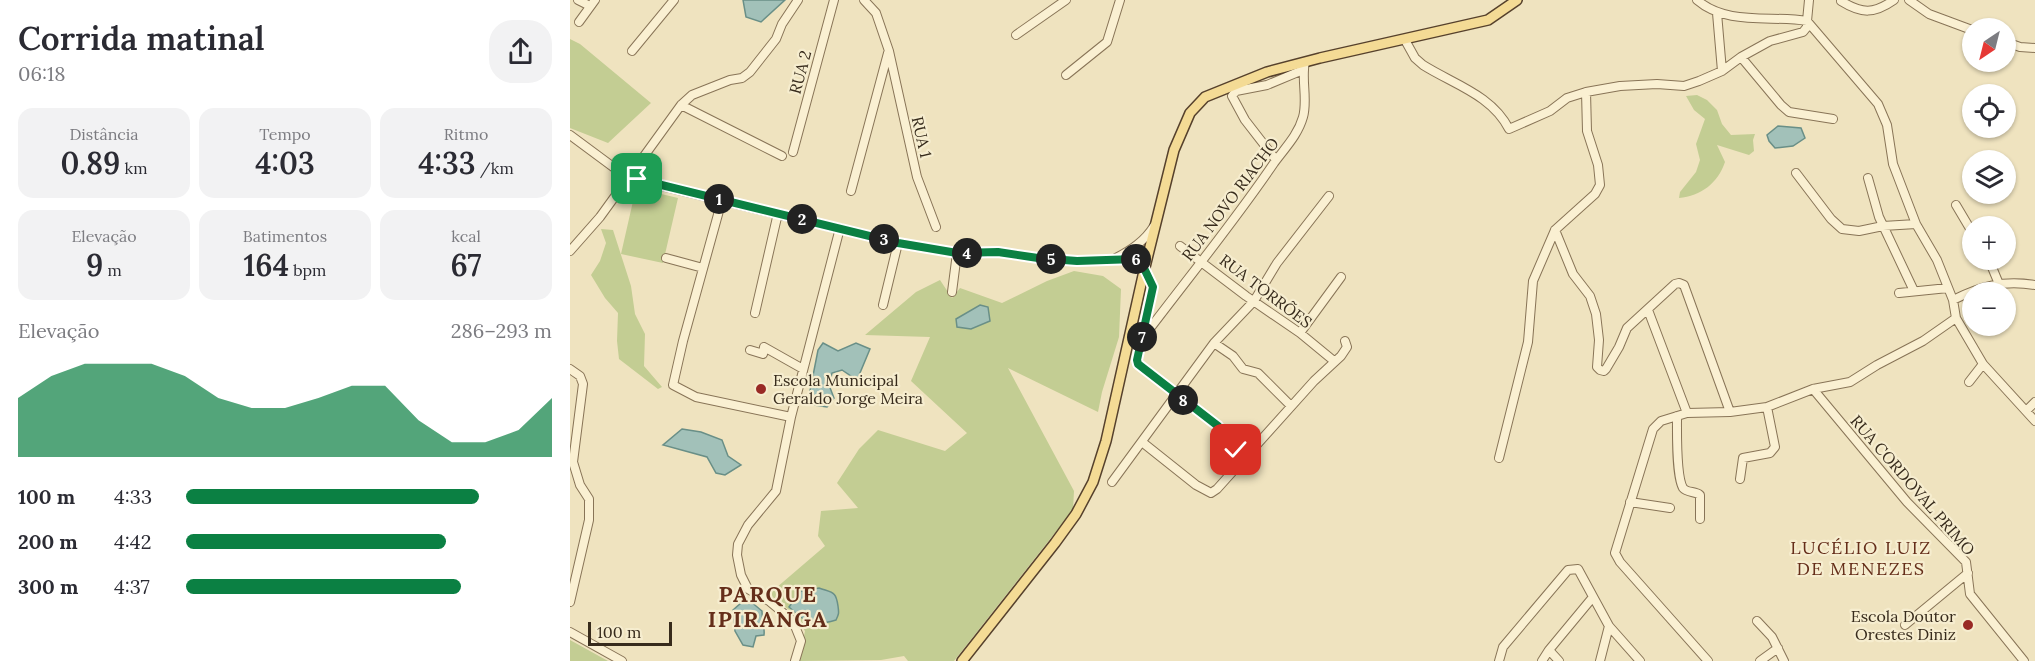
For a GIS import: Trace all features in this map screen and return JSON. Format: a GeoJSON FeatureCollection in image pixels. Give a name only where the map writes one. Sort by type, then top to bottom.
{"type":"FeatureCollection","features":[{"type":"Feature","properties":{"kind":"main road"},"geometry":{"type":"LineString","coordinates":[[962,661],[1055,543],[1076,514],[1093,482],[1106,441],[1174,150],[1190,113],[1205,98],[1268,72],[1304,66],[1488,20],[1517,0]]}},
{"type":"Feature","properties":{"kind":"street"},"geometry":{"type":"LineString","coordinates":[[578,0],[593,3],[579,22]]}},
{"type":"Feature","properties":{"kind":"street"},"geometry":{"type":"LineString","coordinates":[[632,51],[674,0]]}},
{"type":"Feature","properties":{"kind":"street"},"geometry":{"type":"LineString","coordinates":[[570,251],[600,217],[681,105],[692,95],[730,80],[742,78],[750,72],[776,39],[782,24],[798,0]]}},
{"type":"Feature","properties":{"kind":"street","name":"RUA 2"},"geometry":{"type":"LineString","coordinates":[[793,152],[834,0]]}},
{"type":"Feature","properties":{"kind":"street","name":"RUA 1"},"geometry":{"type":"LineString","coordinates":[[864,0],[876,13],[889,51],[917,177],[936,227]]}},
{"type":"Feature","properties":{"kind":"street"},"geometry":{"type":"LineString","coordinates":[[1016,35],[1066,0]]}},
{"type":"Feature","properties":{"kind":"street"},"geometry":{"type":"LineString","coordinates":[[1066,75],[1107,42],[1120,0]]}},
{"type":"Feature","properties":{"kind":"street"},"geometry":{"type":"LineString","coordinates":[[1697,0],[1707,9],[1718,14],[1751,18],[1792,18],[1807,21],[1878,104],[1887,125],[1893,164],[1916,224],[1937,260],[1953,300],[1956,318],[1983,364],[2035,421]]}},
{"type":"Feature","properties":{"kind":"street"},"geometry":{"type":"LineString","coordinates":[[1405,40],[1415,58],[1423,65],[1486,100],[1505,121],[1509,129],[1550,111],[1567,98],[1586,92],[1620,86],[1657,84],[1684,86],[1708,78],[1770,41],[1803,32],[1807,27],[1809,0]]}},
{"type":"Feature","properties":{"kind":"street"},"geometry":{"type":"LineString","coordinates":[[1841,1],[1864,11],[1881,9],[1894,0]]}},
{"type":"Feature","properties":{"kind":"street"},"geometry":{"type":"LineString","coordinates":[[1909,0],[1929,14],[1962,26]]}},
{"type":"Feature","properties":{"kind":"street"},"geometry":{"type":"LineString","coordinates":[[1718,14],[1722,71]]}},
{"type":"Feature","properties":{"kind":"street"},"geometry":{"type":"LineString","coordinates":[[2016,46],[2035,48]]}},
{"type":"Feature","properties":{"kind":"street"},"geometry":{"type":"LineString","coordinates":[[851,191],[889,51]]}},
{"type":"Feature","properties":{"kind":"street"},"geometry":{"type":"LineString","coordinates":[[1741,57],[1789,112],[1833,119]]}},
{"type":"Feature","properties":{"kind":"street"},"geometry":{"type":"LineString","coordinates":[[1276,160],[1245,120],[1232,96],[1236,91],[1267,85],[1304,66]]}},
{"type":"Feature","properties":{"kind":"street","name":"RUA NOVO RIACHO"},"geometry":{"type":"LineString","coordinates":[[1142,338],[1247,204],[1296,133],[1304,115],[1304,66]]}},
{"type":"Feature","properties":{"kind":"street"},"geometry":{"type":"LineString","coordinates":[[1499,458],[1528,342],[1533,281],[1555,230],[1595,194],[1600,184],[1598,165],[1587,131],[1586,92]]}},
{"type":"Feature","properties":{"kind":"street"},"geometry":{"type":"LineString","coordinates":[[681,105],[782,156]]}},
{"type":"Feature","properties":{"kind":"street"},"geometry":{"type":"LineString","coordinates":[[570,135],[628,178],[898,243],[957,253],[998,252],[1077,261],[1136,259],[1142,264],[1153,287],[1138,364],[1218,426],[1236,450],[1247,455]]}},
{"type":"Feature","properties":{"kind":"street"},"geometry":{"type":"LineString","coordinates":[[1796,173],[1831,219],[1842,228],[1859,231],[1883,226],[1916,224]]}},
{"type":"Feature","properties":{"kind":"street"},"geometry":{"type":"LineString","coordinates":[[1868,178],[1883,226],[1914,291]]}},
{"type":"Feature","properties":{"kind":"street"},"geometry":{"type":"LineString","coordinates":[[1112,483],[1214,343],[1254,301],[1277,263],[1329,196]]}},
{"type":"Feature","properties":{"kind":"street"},"geometry":{"type":"LineString","coordinates":[[722,200],[673,385],[696,397],[791,417]]}},
{"type":"Feature","properties":{"kind":"street"},"geometry":{"type":"LineString","coordinates":[[1956,205],[1963,216]]}},
{"type":"Feature","properties":{"kind":"street"},"geometry":{"type":"LineString","coordinates":[[755,313],[778,213]]}},
{"type":"Feature","properties":{"kind":"street"},"geometry":{"type":"LineString","coordinates":[[1115,259],[1132,249],[1150,233],[1156,223]]}},
{"type":"Feature","properties":{"kind":"street"},"geometry":{"type":"LineString","coordinates":[[795,661],[801,641],[793,621],[769,601],[748,589],[741,575],[737,555],[738,544],[748,525],[776,491],[791,417],[840,228]]}},
{"type":"Feature","properties":{"kind":"street"},"geometry":{"type":"LineString","coordinates":[[1555,230],[1573,274],[1590,296],[1596,314],[1600,370],[1606,369],[1627,328],[1675,284],[1679,283],[1684,285],[1730,412]]}},
{"type":"Feature","properties":{"kind":"street"},"geometry":{"type":"LineString","coordinates":[[883,305],[898,243]]}},
{"type":"Feature","properties":{"kind":"street","name":"RUA TORRÕES"},"geometry":{"type":"LineString","coordinates":[[1180,246],[1300,333],[1334,361]]}},
{"type":"Feature","properties":{"kind":"street"},"geometry":{"type":"LineString","coordinates":[[952,292],[957,253]]}},
{"type":"Feature","properties":{"kind":"street"},"geometry":{"type":"LineString","coordinates":[[666,258],[703,268]]}},
{"type":"Feature","properties":{"kind":"street"},"geometry":{"type":"LineString","coordinates":[[1300,333],[1341,277]]}},
{"type":"Feature","properties":{"kind":"street"},"geometry":{"type":"LineString","coordinates":[[2016,284],[2035,285]]}},
{"type":"Feature","properties":{"kind":"street"},"geometry":{"type":"LineString","coordinates":[[1899,292],[1948,288]]}},
{"type":"Feature","properties":{"kind":"street"},"geometry":{"type":"LineString","coordinates":[[1953,300],[1962,296]]}},
{"type":"Feature","properties":{"kind":"street"},"geometry":{"type":"LineString","coordinates":[[1648,310],[1686,413]]}},
{"type":"Feature","properties":{"kind":"street"},"geometry":{"type":"LineString","coordinates":[[1708,661],[1620,562],[1615,548],[1653,429],[1661,421],[1686,413],[1730,412],[1767,407],[1813,389],[1850,382],[1877,364],[1923,341],[1956,318]]}},
{"type":"Feature","properties":{"kind":"street"},"geometry":{"type":"LineString","coordinates":[[1142,442],[1196,485],[1212,492],[1347,347],[1345,341]]}},
{"type":"Feature","properties":{"kind":"street"},"geometry":{"type":"LineString","coordinates":[[1214,343],[1233,356],[1243,369],[1258,373],[1291,406]]}},
{"type":"Feature","properties":{"kind":"street"},"geometry":{"type":"LineString","coordinates":[[750,350],[763,354],[764,347],[803,369]]}},
{"type":"Feature","properties":{"kind":"street"},"geometry":{"type":"LineString","coordinates":[[1969,382],[1983,364]]}},
{"type":"Feature","properties":{"kind":"street"},"geometry":{"type":"LineString","coordinates":[[570,369],[580,376],[582,384],[572,467],[589,499],[589,520],[570,602]]}},
{"type":"Feature","properties":{"kind":"street","name":"RUA CORDOVAL PRIMO"},"geometry":{"type":"LineString","coordinates":[[1813,389],[1907,502],[1966,562],[1971,594],[2024,661]]}},
{"type":"Feature","properties":{"kind":"street"},"geometry":{"type":"LineString","coordinates":[[2026,411],[2035,402]]}},
{"type":"Feature","properties":{"kind":"street"},"geometry":{"type":"LineString","coordinates":[[1740,479],[1743,458],[1770,453],[1775,447],[1767,407]]}},
{"type":"Feature","properties":{"kind":"street"},"geometry":{"type":"LineString","coordinates":[[1677,416],[1678,464],[1683,487],[1687,491],[1700,495],[1700,519]]}},
{"type":"Feature","properties":{"kind":"street"},"geometry":{"type":"LineString","coordinates":[[1630,502],[1670,507]]}},
{"type":"Feature","properties":{"kind":"street"},"geometry":{"type":"LineString","coordinates":[[1499,661],[1503,647],[1568,570],[1578,569],[1609,626],[1639,661]]}},
{"type":"Feature","properties":{"kind":"street"},"geometry":{"type":"LineString","coordinates":[[1905,625],[1968,573]]}},
{"type":"Feature","properties":{"kind":"street"},"geometry":{"type":"LineString","coordinates":[[1542,661],[1593,597]]}},
{"type":"Feature","properties":{"kind":"street"},"geometry":{"type":"LineString","coordinates":[[1757,621],[1772,637],[1784,661]]}},
{"type":"Feature","properties":{"kind":"street"},"geometry":{"type":"LineString","coordinates":[[1600,661],[1609,626]]}},
{"type":"Feature","properties":{"kind":"street"},"geometry":{"type":"LineString","coordinates":[[570,632],[622,661]]}},
{"type":"Feature","properties":{"kind":"street"},"geometry":{"type":"LineString","coordinates":[[1760,661],[1778,648]]}},
{"type":"Feature","properties":{"kind":"street"},"geometry":{"type":"LineString","coordinates":[[1549,650],[1559,661]]}},
{"type":"Feature","properties":{"kind":"green space"},"geometry":{"type":"Polygon","coordinates":[[[570,39],[580,44],[651,103],[608,143],[570,128],[570,39]]]}},
{"type":"Feature","properties":{"kind":"green space"},"geometry":{"type":"Polygon","coordinates":[[[1697,95],[1707,100],[1717,110],[1722,124],[1731,135],[1755,134],[1754,151],[1749,155],[1717,145],[1725,162],[1718,176],[1701,191],[1679,198],[1680,192],[1696,172],[1700,160],[1696,144],[1705,119],[1694,110],[1686,96],[1697,95]]]}},
{"type":"Feature","properties":{"kind":"green space"},"geometry":{"type":"Polygon","coordinates":[[[636,188],[678,198],[663,263],[621,254],[636,188]]]}},
{"type":"Feature","properties":{"kind":"green space"},"geometry":{"type":"Polygon","coordinates":[[[601,229],[613,230],[631,286],[635,314],[645,334],[644,366],[662,387],[658,389],[619,359],[618,313],[605,298],[591,275],[600,261],[606,243],[601,229]]]}},
{"type":"Feature","properties":{"kind":"green space"},"geometry":{"type":"Polygon","coordinates":[[[1074,271],[1103,276],[1121,289],[1119,337],[1098,412],[1008,368],[1074,491],[1073,510],[954,661],[908,661],[904,656],[881,660],[799,661],[805,631],[789,610],[769,594],[825,546],[818,536],[821,511],[858,508],[837,483],[859,449],[878,430],[945,451],[967,433],[911,381],[930,337],[865,335],[916,292],[940,280],[952,298],[960,288],[1002,303],[1047,281],[1074,271]]]}},
{"type":"Feature","properties":{"kind":"green space"},"geometry":{"type":"Polygon","coordinates":[[[570,640],[608,661],[570,661],[570,640]]]}},
{"type":"Feature","properties":{"kind":"water"},"geometry":{"type":"Polygon","coordinates":[[[743,0],[785,0],[761,22],[746,17],[743,0]]]}},
{"type":"Feature","properties":{"kind":"water"},"geometry":{"type":"Polygon","coordinates":[[[1778,126],[1801,128],[1805,138],[1793,146],[1775,148],[1767,135],[1778,126]]]}},
{"type":"Feature","properties":{"kind":"water"},"geometry":{"type":"Polygon","coordinates":[[[980,305],[988,307],[990,321],[971,329],[957,327],[956,319],[980,305]]]}},
{"type":"Feature","properties":{"kind":"water"},"geometry":{"type":"Polygon","coordinates":[[[823,343],[838,351],[856,343],[870,349],[857,380],[842,370],[832,373],[829,385],[834,398],[827,407],[814,405],[808,401],[818,350],[823,343]]]}},
{"type":"Feature","properties":{"kind":"water"},"geometry":{"type":"Polygon","coordinates":[[[682,429],[701,432],[722,440],[728,456],[741,465],[725,475],[716,473],[707,457],[663,445],[682,429]]]}},
{"type":"Feature","properties":{"kind":"water"},"geometry":{"type":"Polygon","coordinates":[[[819,588],[833,593],[836,598],[839,612],[836,620],[821,623],[810,622],[789,607],[801,591],[819,588]]]}},
{"type":"Feature","properties":{"kind":"water"},"geometry":{"type":"Polygon","coordinates":[[[750,601],[762,611],[764,629],[764,635],[756,636],[753,647],[743,645],[735,631],[733,610],[741,603],[750,601]]]}},
{"type":"Feature","properties":{"kind":"place","name":"Escola Municipal Geraldo Jorge Meira"},"geometry":{"type":"Point","coordinates":[761,389]}},
{"type":"Feature","properties":{"kind":"place","name":"Escola Doutor Orestes Diniz"},"geometry":{"type":"Point","coordinates":[1968,625]}},
{"type":"Feature","properties":{"kind":"district","name":"LUCÉLIO LUIZ DE MENEZES"},"geometry":{"type":"Point","coordinates":[1861,557]}},
{"type":"Feature","properties":{"kind":"district","name":"PARQUE IPIRANGA"},"geometry":{"type":"Point","coordinates":[768,606]}},
{"type":"Feature","properties":{"kind":"route"},"geometry":{"type":"LineString","coordinates":[[637,179],[898,243],[957,253],[998,252],[1077,261],[1136,259],[1142,264],[1153,287],[1138,364],[1218,426],[1236,450]]}}]}
